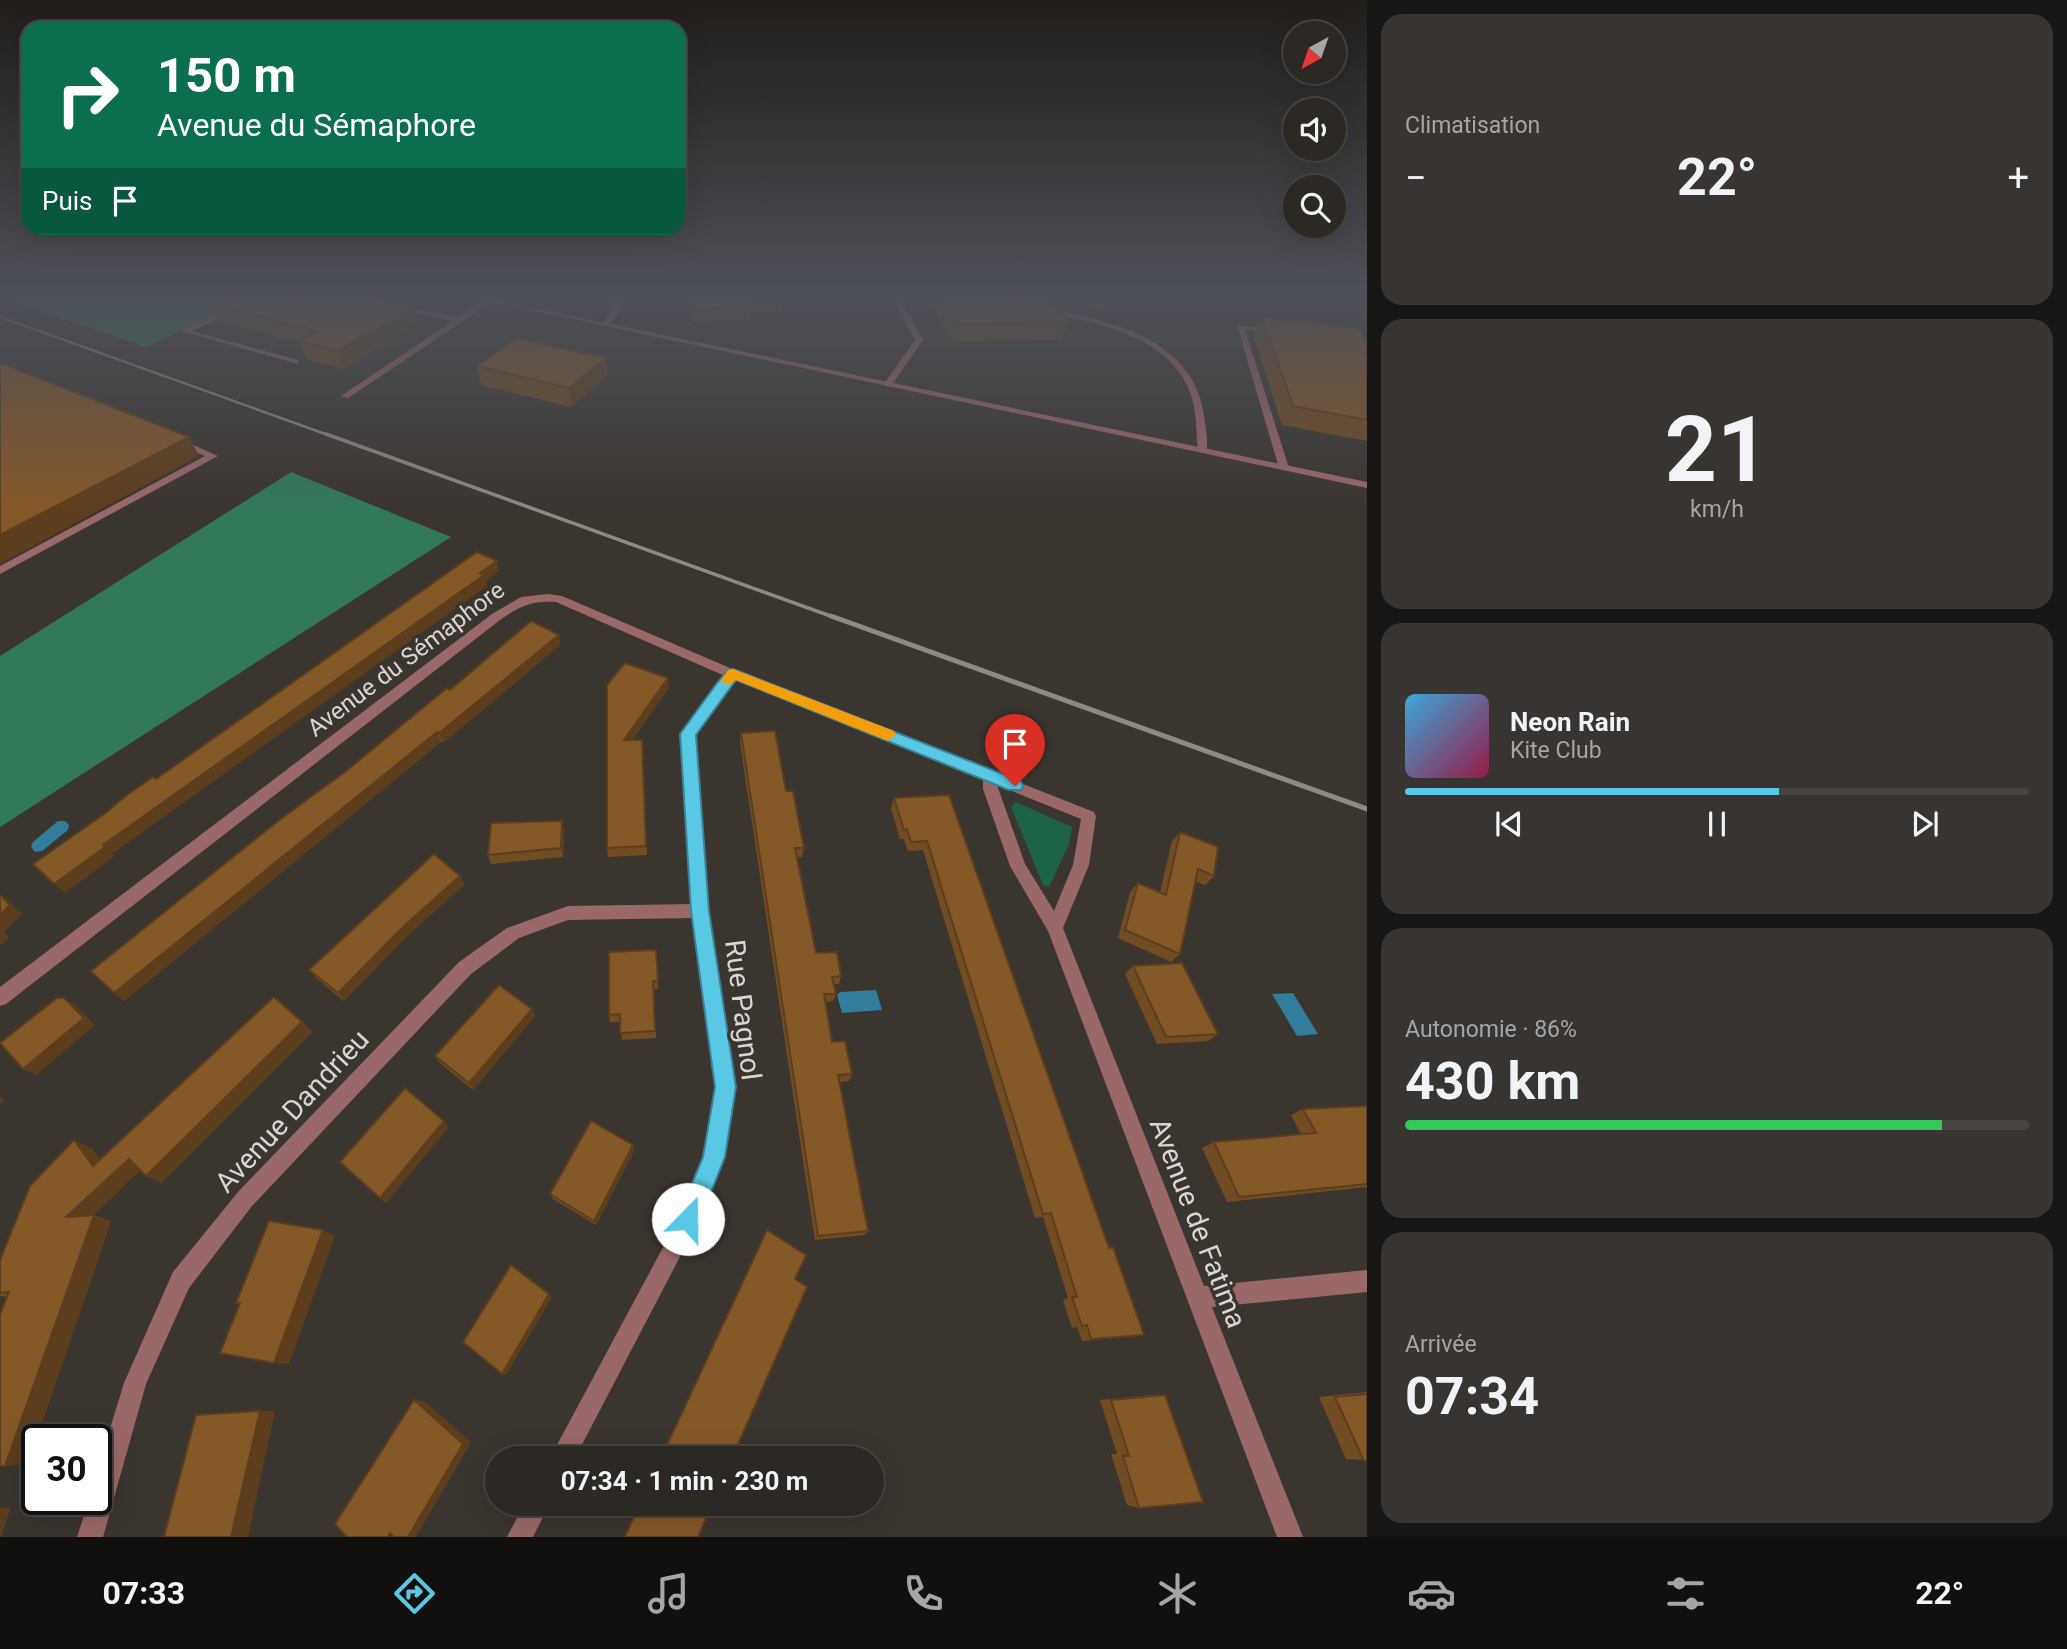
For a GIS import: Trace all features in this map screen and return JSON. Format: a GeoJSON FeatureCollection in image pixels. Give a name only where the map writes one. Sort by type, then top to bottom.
{"type":"FeatureCollection","features":[{"type":"Feature","properties":{"kind":"street"},"geometry":{"type":"LineString","coordinates":[[345,396],[392,366]]}},
{"type":"Feature","properties":{"kind":"street"},"geometry":{"type":"LineString","coordinates":[[802,366],[1367,485]]}},
{"type":"Feature","properties":{"kind":"street"},"geometry":{"type":"LineString","coordinates":[[888,384],[901,366]]}},
{"type":"Feature","properties":{"kind":"street"},"geometry":{"type":"LineString","coordinates":[[1178,366],[1194,391],[1203,451]]}},
{"type":"Feature","properties":{"kind":"street"},"geometry":{"type":"LineString","coordinates":[[1252,366],[1284,468]]}},
{"type":"Feature","properties":{"kind":"street"},"geometry":{"type":"LineString","coordinates":[[0,571],[213,456],[163,436]]}},
{"type":"Feature","properties":{"kind":"street","name":"Avenue du Sémaphore"},"geometry":{"type":"LineString","coordinates":[[0,998],[496,617],[524,599],[538,596],[558,599],[733,674],[1089,816],[1081,865],[1055,928]]}},
{"type":"Feature","properties":{"kind":"street","name":"Rue Pagnol"},"geometry":{"type":"LineString","coordinates":[[568,1446],[688,1219],[714,1157],[726,1087],[700,911],[688,734],[733,674]]}},
{"type":"Feature","properties":{"kind":"street","name":"Avenue de Fatima"},"geometry":{"type":"LineString","coordinates":[[990,776],[990,789],[1018,866],[1055,928],[1290,1537]]}},
{"type":"Feature","properties":{"kind":"street","name":"Avenue Dandrieu"},"geometry":{"type":"LineString","coordinates":[[90,1537],[135,1383],[181,1280],[245,1199],[465,968],[513,933],[568,913],[700,911]]}},
{"type":"Feature","properties":{"kind":"street"},"geometry":{"type":"LineString","coordinates":[[1197,1298],[1367,1281]]}},
{"type":"Feature","properties":{"kind":"street"},"geometry":{"type":"LineString","coordinates":[[520,1537],[531,1516]]}},
{"type":"Feature","properties":{"kind":"green space"},"geometry":{"type":"Polygon","coordinates":[[[291,472],[451,537],[0,827],[0,656],[291,472]]]}},
{"type":"Feature","properties":{"kind":"green space"},"geometry":{"type":"Polygon","coordinates":[[[1016,802],[1072,827],[1069,844],[1049,887],[1043,885],[1011,807],[1016,802]]]}},
{"type":"Feature","properties":{"kind":"water"},"geometry":{"type":"Polygon","coordinates":[[[58,821],[65,821],[69,825],[68,830],[42,851],[35,852],[31,847],[33,842],[58,821]]]}},
{"type":"Feature","properties":{"kind":"water"},"geometry":{"type":"Polygon","coordinates":[[[876,990],[882,1010],[842,1013],[837,995],[840,992],[876,990]]]}},
{"type":"Feature","properties":{"kind":"water"},"geometry":{"type":"Polygon","coordinates":[[[1293,993],[1318,1034],[1297,1036],[1272,994],[1293,993]]]}},
{"type":"Feature","properties":{"kind":"building"},"geometry":{"type":"Polygon","coordinates":[[[0,366],[7,366],[189,437],[0,535],[0,366]]]}},
{"type":"Feature","properties":{"kind":"building"},"geometry":{"type":"Polygon","coordinates":[[[477,366],[596,366],[569,388],[477,366]]]}},
{"type":"Feature","properties":{"kind":"building"},"geometry":{"type":"Polygon","coordinates":[[[1279,366],[1367,366],[1367,420],[1293,406],[1279,366]]]}},
{"type":"Feature","properties":{"kind":"building"},"geometry":{"type":"Polygon","coordinates":[[[477,552],[497,561],[480,573],[484,575],[103,845],[105,847],[54,884],[33,864],[127,795],[153,777],[156,779],[477,552]]]}},
{"type":"Feature","properties":{"kind":"building"},"geometry":{"type":"Polygon","coordinates":[[[531,621],[559,635],[114,993],[91,971],[282,818],[345,772],[447,688],[450,690],[531,621]]]}},
{"type":"Feature","properties":{"kind":"building"},"geometry":{"type":"Polygon","coordinates":[[[625,663],[668,678],[624,740],[642,740],[646,846],[607,848],[607,685],[625,663]]]}},
{"type":"Feature","properties":{"kind":"building"},"geometry":{"type":"Polygon","coordinates":[[[775,731],[786,791],[793,791],[804,848],[795,848],[816,953],[837,952],[841,976],[832,977],[836,994],[824,994],[832,1042],[845,1041],[852,1074],[838,1075],[868,1231],[818,1236],[741,733],[775,731]]]}},
{"type":"Feature","properties":{"kind":"building"},"geometry":{"type":"Polygon","coordinates":[[[949,795],[1109,1248],[1113,1247],[1144,1335],[1091,1339],[1087,1325],[1082,1326],[1072,1297],[1077,1297],[1051,1213],[1043,1214],[927,841],[911,842],[907,829],[904,830],[894,798],[949,795]]]}},
{"type":"Feature","properties":{"kind":"building"},"geometry":{"type":"Polygon","coordinates":[[[562,821],[561,848],[488,855],[491,823],[562,821]]]}},
{"type":"Feature","properties":{"kind":"building"},"geometry":{"type":"Polygon","coordinates":[[[1180,832],[1218,847],[1214,876],[1198,869],[1180,954],[1125,930],[1138,883],[1166,895],[1180,832]]]}},
{"type":"Feature","properties":{"kind":"building"},"geometry":{"type":"Polygon","coordinates":[[[434,854],[460,876],[405,925],[338,993],[309,970],[434,854]]]}},
{"type":"Feature","properties":{"kind":"building"},"geometry":{"type":"Polygon","coordinates":[[[0,895],[10,905],[0,915],[0,895]]]}},
{"type":"Feature","properties":{"kind":"building"},"geometry":{"type":"Polygon","coordinates":[[[656,950],[658,981],[653,981],[655,1031],[620,1033],[620,1014],[609,1015],[609,952],[656,950]]]}},
{"type":"Feature","properties":{"kind":"building"},"geometry":{"type":"Polygon","coordinates":[[[1182,963],[1218,1034],[1166,1037],[1133,966],[1182,963]]]}},
{"type":"Feature","properties":{"kind":"building"},"geometry":{"type":"Polygon","coordinates":[[[499,985],[532,1009],[469,1083],[435,1056],[499,985]]]}},
{"type":"Feature","properties":{"kind":"building"},"geometry":{"type":"Polygon","coordinates":[[[274,997],[302,1022],[146,1176],[129,1159],[66,1217],[94,1215],[5,1466],[0,1466],[0,1314],[9,1292],[0,1293],[0,1260],[30,1186],[74,1140],[93,1166],[274,997]]]}},
{"type":"Feature","properties":{"kind":"building"},"geometry":{"type":"Polygon","coordinates":[[[57,998],[64,998],[84,1018],[23,1069],[0,1043],[57,998]]]}},
{"type":"Feature","properties":{"kind":"building"},"geometry":{"type":"Polygon","coordinates":[[[405,1088],[444,1121],[380,1198],[340,1162],[405,1088]]]}},
{"type":"Feature","properties":{"kind":"building"},"geometry":{"type":"Polygon","coordinates":[[[1367,1106],[1367,1184],[1239,1197],[1214,1142],[1316,1133],[1303,1109],[1367,1106]]]}},
{"type":"Feature","properties":{"kind":"building"},"geometry":{"type":"Polygon","coordinates":[[[591,1121],[633,1145],[594,1221],[550,1194],[591,1121]]]}},
{"type":"Feature","properties":{"kind":"building"},"geometry":{"type":"Polygon","coordinates":[[[269,1221],[323,1230],[274,1363],[220,1353],[240,1303],[236,1303],[269,1221]]]}},
{"type":"Feature","properties":{"kind":"building"},"geometry":{"type":"Polygon","coordinates":[[[767,1230],[806,1255],[795,1279],[807,1287],[737,1446],[667,1446],[767,1230]]]}},
{"type":"Feature","properties":{"kind":"building"},"geometry":{"type":"Polygon","coordinates":[[[511,1265],[549,1294],[502,1374],[463,1342],[511,1265]]]}},
{"type":"Feature","properties":{"kind":"building"},"geometry":{"type":"Polygon","coordinates":[[[1367,1394],[1367,1460],[1364,1461],[1335,1397],[1367,1394]]]}},
{"type":"Feature","properties":{"kind":"building"},"geometry":{"type":"Polygon","coordinates":[[[1165,1395],[1203,1502],[1139,1508],[1123,1456],[1129,1456],[1111,1400],[1165,1395]]]}},
{"type":"Feature","properties":{"kind":"building"},"geometry":{"type":"Polygon","coordinates":[[[414,1400],[463,1444],[408,1537],[394,1537],[390,1533],[388,1537],[347,1537],[335,1524],[414,1400]]]}},
{"type":"Feature","properties":{"kind":"building"},"geometry":{"type":"Polygon","coordinates":[[[260,1411],[231,1537],[164,1537],[196,1415],[260,1411]]]}},
{"type":"Feature","properties":{"kind":"building"},"geometry":{"type":"Polygon","coordinates":[[[634,1516],[707,1516],[698,1537],[625,1537],[634,1516]]]}},
{"type":"Feature","properties":{"kind":"railway"},"geometry":{"type":"LineString","coordinates":[[136,366],[331,436]]}},
{"type":"Feature","properties":{"kind":"railway"},"geometry":{"type":"LineString","coordinates":[[326,434],[836,618]]}},
{"type":"Feature","properties":{"kind":"railway"},"geometry":{"type":"LineString","coordinates":[[831,616],[1367,809]]}},
{"type":"Feature","properties":{"kind":"slow traffic"},"geometry":{"type":"LineString","coordinates":[[729,680],[733,674],[888,735]]}},
{"type":"Feature","properties":{"kind":"route"},"geometry":{"type":"LineString","coordinates":[[688,1219],[714,1157],[726,1087],[700,911],[688,734],[723,687],[733,674],[1015,786]]}}]}
